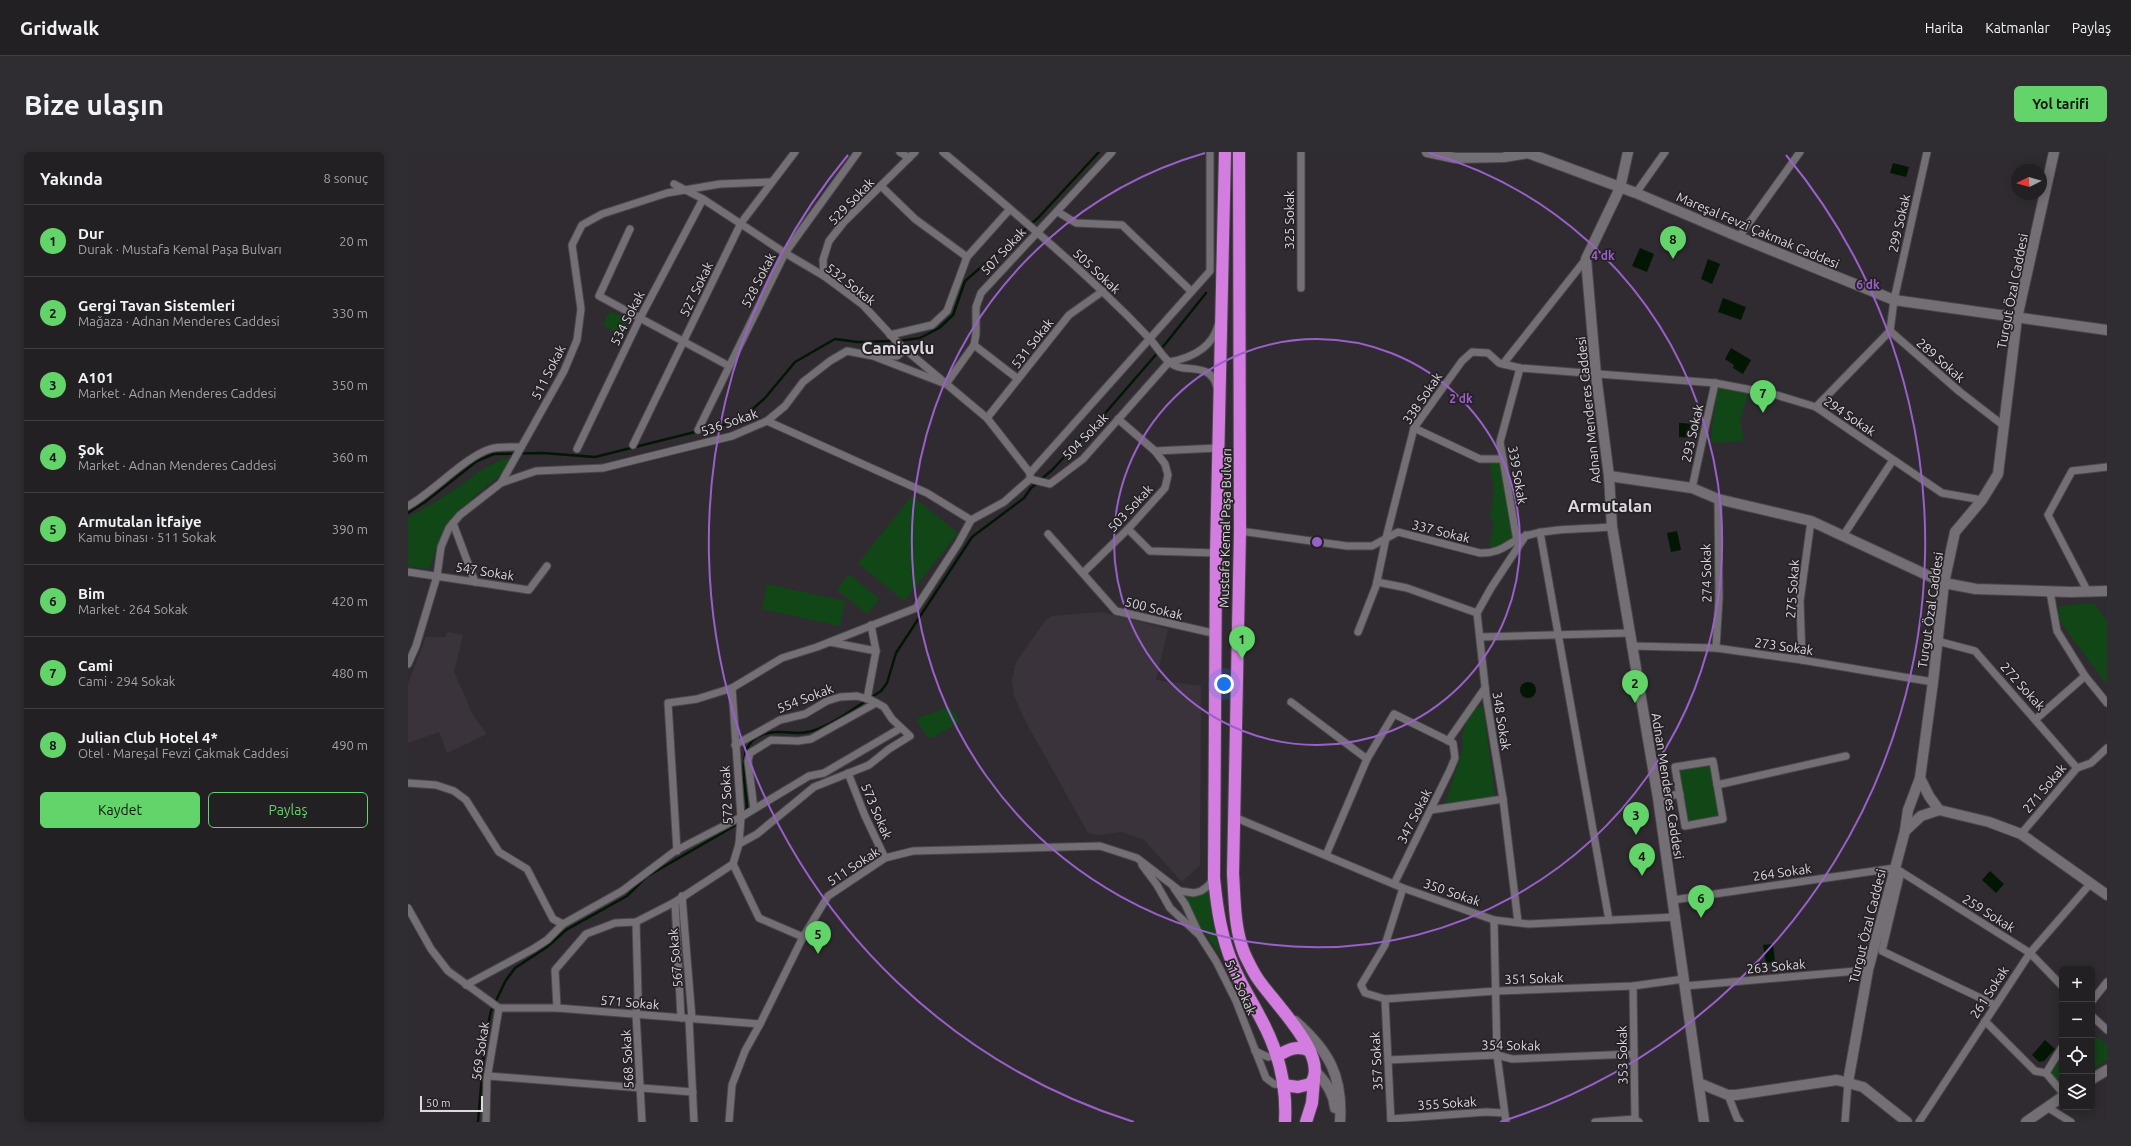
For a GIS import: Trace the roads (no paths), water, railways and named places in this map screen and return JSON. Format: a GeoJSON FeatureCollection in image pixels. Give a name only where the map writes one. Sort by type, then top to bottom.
{"type":"FeatureCollection","features":[{"type":"Feature","properties":{"kind":"highway","name":"Mustafa Kemal Paşa Bulvarı"},"geometry":{"type":"LineString","coordinates":[[1225,152],[1216,553],[1217,634],[1214,878],[1217,912],[1223,940],[1233,966],[1262,1020],[1277,1056]]}},
{"type":"Feature","properties":{"kind":"highway","name":"Mustafa Kemal Paşa Bulvarı"},"geometry":{"type":"LineString","coordinates":[[1239,152],[1240,531],[1233,874],[1236,924],[1245,954],[1257,978],[1284,1012],[1310,1051]]}},
{"type":"Feature","properties":{"kind":"highway"},"geometry":{"type":"LineString","coordinates":[[1240,233],[1244,152]]}},
{"type":"Feature","properties":{"kind":"highway"},"geometry":{"type":"LineString","coordinates":[[1285,1122],[1283,1085],[1277,1056],[1290,1048],[1302,1047],[1310,1051],[1314,1060],[1315,1076],[1312,1103],[1306,1122]]}},
{"type":"Feature","properties":{"kind":"highway"},"geometry":{"type":"LineString","coordinates":[[1283,1085],[1298,1087],[1310,1084],[1315,1076]]}},
{"type":"Feature","properties":{"kind":"street","name":"527 Sokak"},"geometry":{"type":"LineString","coordinates":[[633,445],[685,342],[741,223],[795,152]]}},
{"type":"Feature","properties":{"kind":"street","name":"528 Sokak"},"geometry":{"type":"LineString","coordinates":[[698,430],[728,366],[785,253],[858,152]]}},
{"type":"Feature","properties":{"kind":"street"},"geometry":{"type":"LineString","coordinates":[[900,152],[909,158]]}},
{"type":"Feature","properties":{"kind":"street","name":"529 Sokak"},"geometry":{"type":"LineString","coordinates":[[824,276],[823,260],[829,241],[844,222],[915,152]]}},
{"type":"Feature","properties":{"kind":"street","name":"505 Sokak"},"geometry":{"type":"LineString","coordinates":[[943,152],[1037,232],[1103,291],[1169,362]]}},
{"type":"Feature","properties":{"kind":"street","name":"507 Sokak"},"geometry":{"type":"LineString","coordinates":[[946,384],[974,345],[976,334],[976,307],[981,293],[1037,232],[1058,212],[1112,152]]}},
{"type":"Feature","properties":{"kind":"street"},"geometry":{"type":"LineString","coordinates":[[677,850],[668,703],[697,699],[732,688],[782,658],[830,642],[916,608],[958,544],[971,520],[1004,502],[1030,476],[1210,271],[1210,152]]}},
{"type":"Feature","properties":{"kind":"street","name":"325 Sokak"},"geometry":{"type":"LineString","coordinates":[[1301,152],[1301,288]]}},
{"type":"Feature","properties":{"kind":"street","name":"Mareşal Fevzi Çakmak Caddesi"},"geometry":{"type":"LineString","coordinates":[[1427,152],[1455,158],[1528,153],[1636,193],[1894,300],[2107,330]]}},
{"type":"Feature","properties":{"kind":"street"},"geometry":{"type":"LineString","coordinates":[[1503,364],[1586,259],[1620,188],[1628,152]]}},
{"type":"Feature","properties":{"kind":"street"},"geometry":{"type":"LineString","coordinates":[[1636,193],[1665,152]]}},
{"type":"Feature","properties":{"kind":"street"},"geometry":{"type":"LineString","coordinates":[[1739,237],[1800,152]]}},
{"type":"Feature","properties":{"kind":"street","name":"299 Sokak"},"geometry":{"type":"LineString","coordinates":[[1894,300],[1927,152]]}},
{"type":"Feature","properties":{"kind":"street","name":"Turgut Özal Caddesi"},"geometry":{"type":"LineString","coordinates":[[1848,1082],[1868,970],[1898,870],[1908,810],[1920,778],[1944,583],[1956,532],[1982,500],[1998,474],[2017,318],[2054,152]]}},
{"type":"Feature","properties":{"kind":"street","name":"511 Sokak"},"geometry":{"type":"LineString","coordinates":[[408,664],[416,646],[437,576],[441,547],[449,528],[460,515],[501,483],[564,371],[577,340],[581,309],[572,245],[582,225],[602,214],[667,193],[720,184],[771,182]]}},
{"type":"Feature","properties":{"kind":"street","name":"532 Sokak"},"geometry":{"type":"LineString","coordinates":[[674,184],[703,199],[785,253],[824,276],[863,305],[901,346],[987,418],[1030,476]]}},
{"type":"Feature","properties":{"kind":"street"},"geometry":{"type":"LineString","coordinates":[[881,186],[915,219],[967,257]]}},
{"type":"Feature","properties":{"kind":"street","name":"534 Sokak"},"geometry":{"type":"LineString","coordinates":[[577,449],[640,318],[703,199]]}},
{"type":"Feature","properties":{"kind":"street"},"geometry":{"type":"LineString","coordinates":[[890,335],[932,325],[946,311],[967,257],[1010,209]]}},
{"type":"Feature","properties":{"kind":"street"},"geometry":{"type":"LineString","coordinates":[[1058,212],[1076,223],[1122,225],[1191,291]]}},
{"type":"Feature","properties":{"kind":"street"},"geometry":{"type":"LineString","coordinates":[[630,229],[600,296],[728,366]]}},
{"type":"Feature","properties":{"kind":"street","name":"Adnan Menderes Caddesi"},"geometry":{"type":"LineString","coordinates":[[1586,259],[1596,375],[1609,476],[1612,527],[1658,798],[1704,1122]]}},
{"type":"Feature","properties":{"kind":"street","name":"531 Sokak"},"geometry":{"type":"LineString","coordinates":[[987,418],[1069,315],[1103,291]]}},
{"type":"Feature","properties":{"kind":"street"},"geometry":{"type":"LineString","coordinates":[[1816,407],[1890,331],[1894,300]]}},
{"type":"Feature","properties":{"kind":"street"},"geometry":{"type":"LineString","coordinates":[[1169,362],[1182,360],[1207,346],[1217,331],[1222,312]]}},
{"type":"Feature","properties":{"kind":"street","name":"289 Sokak"},"geometry":{"type":"LineString","coordinates":[[1890,331],[1960,392],[2004,426]]}},
{"type":"Feature","properties":{"kind":"street"},"geometry":{"type":"LineString","coordinates":[[974,345],[1018,379]]}},
{"type":"Feature","properties":{"kind":"street"},"geometry":{"type":"LineString","coordinates":[[873,356],[897,356],[902,352],[901,346]]}},
{"type":"Feature","properties":{"kind":"street"},"geometry":{"type":"LineString","coordinates":[[767,421],[785,406],[803,382],[830,361],[847,351],[855,351],[873,356],[946,384]]}},
{"type":"Feature","properties":{"kind":"street","name":"338 Sokak"},"geometry":{"type":"LineString","coordinates":[[1358,632],[1377,582],[1386,538],[1414,428],[1462,361],[1472,352],[1488,353],[1499,363],[1520,368],[1596,375]]}},
{"type":"Feature","properties":{"kind":"street"},"geometry":{"type":"LineString","coordinates":[[1169,362],[1181,367],[1205,370],[1215,380],[1219,393]]}},
{"type":"Feature","properties":{"kind":"street","name":"504 Sokak"},"geometry":{"type":"LineString","coordinates":[[1030,476],[1050,484],[1083,459],[1169,362]]}},
{"type":"Feature","properties":{"kind":"street","name":"339 Sokak"},"geometry":{"type":"LineString","coordinates":[[1517,541],[1500,442],[1520,368]]}},
{"type":"Feature","properties":{"kind":"street","name":"294 Sokak"},"geometry":{"type":"LineString","coordinates":[[1596,375],[1715,383],[1773,394],[1816,407],[1942,493],[1982,500]]}},
{"type":"Feature","properties":{"kind":"street","name":"293 Sokak"},"geometry":{"type":"LineString","coordinates":[[1692,488],[1715,383]]}},
{"type":"Feature","properties":{"kind":"street","name":"503 Sokak"},"geometry":{"type":"LineString","coordinates":[[1083,573],[1128,529],[1165,488],[1168,475],[1165,464],[1155,451],[1118,419]]}},
{"type":"Feature","properties":{"kind":"street","name":"536 Sokak"},"geometry":{"type":"LineString","coordinates":[[501,483],[536,471],[603,468],[732,436],[767,421],[927,493],[971,520]]}},
{"type":"Feature","properties":{"kind":"street"},"geometry":{"type":"LineString","coordinates":[[1414,428],[1480,459],[1503,459]]}},
{"type":"Feature","properties":{"kind":"street"},"geometry":{"type":"LineString","coordinates":[[1155,451],[1218,448]]}},
{"type":"Feature","properties":{"kind":"street"},"geometry":{"type":"LineString","coordinates":[[408,506],[422,498],[478,454],[491,449],[519,451]]}},
{"type":"Feature","properties":{"kind":"street"},"geometry":{"type":"LineString","coordinates":[[1843,536],[1893,460]]}},
{"type":"Feature","properties":{"kind":"street"},"geometry":{"type":"LineString","coordinates":[[2088,592],[2048,515],[2072,471],[2107,467]]}},
{"type":"Feature","properties":{"kind":"street"},"geometry":{"type":"LineString","coordinates":[[1609,476],[1692,488],[1718,498],[1811,521],[1944,583],[1976,589],[2019,589],[2050,592],[2088,592],[2107,590]]}},
{"type":"Feature","properties":{"kind":"street","name":"274 Sokak"},"geometry":{"type":"LineString","coordinates":[[1716,648],[1719,598],[1718,498]]}},
{"type":"Feature","properties":{"kind":"street","name":"275 Sokak"},"geometry":{"type":"LineString","coordinates":[[1802,660],[1800,601],[1811,521]]}},
{"type":"Feature","properties":{"kind":"street"},"geometry":{"type":"LineString","coordinates":[[453,523],[475,582]]}},
{"type":"Feature","properties":{"kind":"street","name":"337 Sokak"},"geometry":{"type":"LineString","coordinates":[[1240,531],[1347,546],[1372,546],[1398,532],[1480,553],[1494,553],[1526,536],[1540,532],[1612,527]]}},
{"type":"Feature","properties":{"kind":"street"},"geometry":{"type":"LineString","coordinates":[[1128,529],[1150,551],[1216,553]]}},
{"type":"Feature","properties":{"kind":"street"},"geometry":{"type":"LineString","coordinates":[[1540,532],[1609,920]]}},
{"type":"Feature","properties":{"kind":"street","name":"500 Sokak"},"geometry":{"type":"LineString","coordinates":[[1048,534],[1116,611],[1217,634]]}},
{"type":"Feature","properties":{"kind":"street"},"geometry":{"type":"LineString","coordinates":[[1377,582],[1407,588],[1477,614],[1491,588],[1526,536]]}},
{"type":"Feature","properties":{"kind":"street","name":"547 Sokak"},"geometry":{"type":"LineString","coordinates":[[408,572],[528,590],[547,566]]}},
{"type":"Feature","properties":{"kind":"street"},"geometry":{"type":"LineString","coordinates":[[2050,592],[2056,632],[2085,676],[2107,703]]}},
{"type":"Feature","properties":{"kind":"street","name":"348 Sokak"},"geometry":{"type":"LineString","coordinates":[[1477,614],[1485,688],[1503,799],[1518,922]]}},
{"type":"Feature","properties":{"kind":"street"},"geometry":{"type":"LineString","coordinates":[[866,699],[876,651],[871,625]]}},
{"type":"Feature","properties":{"kind":"street"},"geometry":{"type":"LineString","coordinates":[[1480,637],[1629,633]]}},
{"type":"Feature","properties":{"kind":"street"},"geometry":{"type":"LineString","coordinates":[[830,642],[876,651]]}},
{"type":"Feature","properties":{"kind":"street","name":"272 Sokak"},"geometry":{"type":"LineString","coordinates":[[1937,642],[1975,651],[2036,719],[2077,768]]}},
{"type":"Feature","properties":{"kind":"street"},"geometry":{"type":"LineString","coordinates":[[408,646],[416,646]]}},
{"type":"Feature","properties":{"kind":"street","name":"273 Sokak"},"geometry":{"type":"LineString","coordinates":[[1631,646],[1716,648],[1802,660],[1933,682]]}},
{"type":"Feature","properties":{"kind":"street"},"geometry":{"type":"LineString","coordinates":[[2036,719],[2085,676]]}},
{"type":"Feature","properties":{"kind":"street","name":"572 Sokak"},"geometry":{"type":"LineString","coordinates":[[732,688],[741,816],[739,844],[733,864]]}},
{"type":"Feature","properties":{"kind":"street"},"geometry":{"type":"LineString","coordinates":[[1326,855],[1367,759],[1394,714],[1448,741],[1485,688]]}},
{"type":"Feature","properties":{"kind":"street","name":"554 Sokak"},"geometry":{"type":"LineString","coordinates":[[735,745],[780,720],[805,714],[827,701],[840,697],[857,696],[884,707],[892,719],[901,728]]}},
{"type":"Feature","properties":{"kind":"street"},"geometry":{"type":"LineString","coordinates":[[1291,702],[1367,759]]}},
{"type":"Feature","properties":{"kind":"street"},"geometry":{"type":"LineString","coordinates":[[754,809],[748,761],[750,753],[771,740],[798,741],[811,739],[876,703]]}},
{"type":"Feature","properties":{"kind":"street"},"geometry":{"type":"LineString","coordinates":[[466,985],[533,949],[547,940],[563,924],[622,890],[677,850],[754,809],[809,776],[824,773],[901,728],[910,736],[889,749],[869,765],[814,787],[757,834],[739,844]]}},
{"type":"Feature","properties":{"kind":"street","name":"347 Sokak"},"geometry":{"type":"LineString","coordinates":[[1394,884],[1450,770],[1454,758],[1453,743],[1448,741]]}},
{"type":"Feature","properties":{"kind":"street","name":"271 Sokak"},"geometry":{"type":"LineString","coordinates":[[2022,834],[2077,768],[2091,763],[2107,748]]}},
{"type":"Feature","properties":{"kind":"street"},"geometry":{"type":"LineString","coordinates":[[1717,785],[1846,756]]}},
{"type":"Feature","properties":{"kind":"street"},"geometry":{"type":"LineString","coordinates":[[1713,761],[1723,819],[1685,826],[1680,794],[1675,768],[1713,761]]}},
{"type":"Feature","properties":{"kind":"street","name":"573 Sokak"},"geometry":{"type":"LineString","coordinates":[[848,773],[864,816],[885,858]]}},
{"type":"Feature","properties":{"kind":"street"},"geometry":{"type":"LineString","coordinates":[[1920,778],[1929,796],[1939,810]]}},
{"type":"Feature","properties":{"kind":"street"},"geometry":{"type":"LineString","coordinates":[[408,783],[436,785],[454,791],[466,800],[499,852],[526,869],[553,919],[563,924]]}},
{"type":"Feature","properties":{"kind":"street"},"geometry":{"type":"LineString","coordinates":[[1658,798],[1680,794]]}},
{"type":"Feature","properties":{"kind":"street"},"geometry":{"type":"LineString","coordinates":[[1431,810],[1503,799]]}},
{"type":"Feature","properties":{"kind":"street"},"geometry":{"type":"LineString","coordinates":[[1905,831],[1921,816],[1939,810],[1989,822],[2022,834],[2107,895]]}},
{"type":"Feature","properties":{"kind":"street","name":"350 Sokak"},"geometry":{"type":"LineString","coordinates":[[1234,817],[1403,888],[1494,920],[1529,924],[1676,917]]}},
{"type":"Feature","properties":{"kind":"street","name":"511 Sokak"},"geometry":{"type":"LineString","coordinates":[[729,1122],[732,1085],[745,1051],[760,1024],[803,936],[828,896],[885,858],[913,851],[1100,846],[1137,858],[1174,888],[1180,891],[1194,893],[1201,891],[1208,886],[1214,878]]}},
{"type":"Feature","properties":{"kind":"street","name":"511 Sokak"},"geometry":{"type":"LineString","coordinates":[[1137,858],[1157,885],[1170,908],[1200,936]]}},
{"type":"Feature","properties":{"kind":"street"},"geometry":{"type":"LineString","coordinates":[[557,1008],[555,970],[586,934],[615,923],[636,922],[675,902],[733,864],[759,918],[803,936]]}},
{"type":"Feature","properties":{"kind":"street"},"geometry":{"type":"LineString","coordinates":[[1898,870],[1882,951],[1995,1005]]}},
{"type":"Feature","properties":{"kind":"street","name":"264 Sokak"},"geometry":{"type":"LineString","coordinates":[[1673,900],[1898,870]]}},
{"type":"Feature","properties":{"kind":"street","name":"259 Sokak"},"geometry":{"type":"LineString","coordinates":[[1898,870],[2030,953],[2059,983]]}},
{"type":"Feature","properties":{"kind":"street","name":"261 Sokak"},"geometry":{"type":"LineString","coordinates":[[1919,1122],[2030,953],[2090,884]]}},
{"type":"Feature","properties":{"kind":"street","name":"511 Sokak"},"geometry":{"type":"LineString","coordinates":[[1174,888],[1185,904],[1200,936],[1216,961],[1236,1001],[1266,1078],[1274,1084],[1283,1085]]}},
{"type":"Feature","properties":{"kind":"street"},"geometry":{"type":"LineString","coordinates":[[1385,999],[1365,993],[1362,985],[1385,945],[1403,888]]}},
{"type":"Feature","properties":{"kind":"street","name":"567 Sokak"},"geometry":{"type":"LineString","coordinates":[[682,896],[691,1019],[694,1122]]}},
{"type":"Feature","properties":{"kind":"street","name":"567 Sokak"},"geometry":{"type":"LineString","coordinates":[[675,902],[681,1018]]}},
{"type":"Feature","properties":{"kind":"street"},"geometry":{"type":"LineString","coordinates":[[408,908],[435,954],[448,971],[496,1006]]}},
{"type":"Feature","properties":{"kind":"street"},"geometry":{"type":"LineString","coordinates":[[1494,920],[1497,1055],[1506,1122]]}},
{"type":"Feature","properties":{"kind":"street","name":"568 Sokak"},"geometry":{"type":"LineString","coordinates":[[636,922],[638,995],[636,1014],[642,1122]]}},
{"type":"Feature","properties":{"kind":"street","name":"263 Sokak"},"geometry":{"type":"LineString","coordinates":[[1685,983],[1868,970]]}},
{"type":"Feature","properties":{"kind":"street"},"geometry":{"type":"LineString","coordinates":[[2095,997],[2107,982]]}},
{"type":"Feature","properties":{"kind":"street","name":"351 Sokak"},"geometry":{"type":"LineString","coordinates":[[1385,999],[1496,991],[1685,983]]}},
{"type":"Feature","properties":{"kind":"street","name":"353 Sokak"},"geometry":{"type":"LineString","coordinates":[[1633,986],[1633,1054],[1637,1120]]}},
{"type":"Feature","properties":{"kind":"street","name":"357 Sokak"},"geometry":{"type":"LineString","coordinates":[[1385,999],[1391,1120]]}},
{"type":"Feature","properties":{"kind":"street","name":"571 Sokak"},"geometry":{"type":"LineString","coordinates":[[496,1006],[557,1008],[760,1024]]}},
{"type":"Feature","properties":{"kind":"street","name":"569 Sokak"},"geometry":{"type":"LineString","coordinates":[[486,1122],[488,1076],[496,1006]]}},
{"type":"Feature","properties":{"kind":"street"},"geometry":{"type":"LineString","coordinates":[[1284,1012],[1314,1038],[1328,1057],[1337,1078],[1341,1106],[1340,1122]]}},
{"type":"Feature","properties":{"kind":"street"},"geometry":{"type":"LineString","coordinates":[[2095,1019],[2107,1030]]}},
{"type":"Feature","properties":{"kind":"street"},"geometry":{"type":"LineString","coordinates":[[1985,1021],[2036,1071],[2046,1073],[2059,1088]]}},
{"type":"Feature","properties":{"kind":"street"},"geometry":{"type":"LineString","coordinates":[[1255,1051],[1268,1057],[1277,1056]]}},
{"type":"Feature","properties":{"kind":"street"},"geometry":{"type":"LineString","coordinates":[[1310,1051],[1320,1052],[1328,1057]]}},
{"type":"Feature","properties":{"kind":"street"},"geometry":{"type":"LineString","coordinates":[[2046,1073],[2059,1052]]}},
{"type":"Feature","properties":{"kind":"street","name":"354 Sokak"},"geometry":{"type":"LineString","coordinates":[[1388,1060],[1497,1055],[1512,1060],[1633,1054]]}},
{"type":"Feature","properties":{"kind":"street"},"geometry":{"type":"LineString","coordinates":[[2095,1077],[2107,1070]]}},
{"type":"Feature","properties":{"kind":"street"},"geometry":{"type":"LineString","coordinates":[[488,1076],[693,1092]]}},
{"type":"Feature","properties":{"kind":"street"},"geometry":{"type":"LineString","coordinates":[[1315,1076],[1325,1081],[1332,1096],[1335,1106],[1335,1122]]}},
{"type":"Feature","properties":{"kind":"street"},"geometry":{"type":"LineString","coordinates":[[1699,1083],[1728,1095],[1837,1080],[1848,1082],[1863,1087],[1907,1122]]}},
{"type":"Feature","properties":{"kind":"street"},"geometry":{"type":"LineString","coordinates":[[1845,1122],[1848,1082]]}},
{"type":"Feature","properties":{"kind":"street"},"geometry":{"type":"LineString","coordinates":[[1728,1095],[1740,1122]]}},
{"type":"Feature","properties":{"kind":"street"},"geometry":{"type":"LineString","coordinates":[[2026,1122],[2059,1099]]}},
{"type":"Feature","properties":{"kind":"street"},"geometry":{"type":"LineString","coordinates":[[2047,1107],[2071,1122]]}},
{"type":"Feature","properties":{"kind":"street","name":"355 Sokak"},"geometry":{"type":"LineString","coordinates":[[1391,1120],[1486,1112],[1504,1113]]}},
{"type":"Feature","properties":{"kind":"street"},"geometry":{"type":"LineString","coordinates":[[1595,1122],[1637,1120]]}},
{"type":"Feature","properties":{"kind":"waterway"},"geometry":{"type":"LineString","coordinates":[[899,341],[920,338],[939,328],[953,315],[965,281],[1038,218],[1099,152]]}},
{"type":"Feature","properties":{"kind":"waterway"},"geometry":{"type":"LineString","coordinates":[[744,812],[747,808],[744,784],[744,760],[747,749],[753,740],[762,735],[776,732],[802,733],[821,728],[830,724],[881,691],[887,683],[896,653],[972,537],[1024,498],[1031,488],[1052,470],[1101,418],[1166,343],[1206,293]]}},
{"type":"Feature","properties":{"kind":"waterway"},"geometry":{"type":"LineString","coordinates":[[408,513],[425,502],[477,461],[494,454],[543,453],[595,457],[723,425],[745,416],[765,398],[795,362],[835,339],[858,342],[894,341]]}},
{"type":"Feature","properties":{"kind":"waterway"},"geometry":{"type":"LineString","coordinates":[[478,1122],[485,1039],[491,1011],[506,980],[515,968],[547,947],[566,930],[627,896],[646,877],[736,825],[738,822]]}},
{"type":"Feature","properties":{"kind":"place","name":"Julian Club Hotel 4*"},"geometry":{"type":"Point","coordinates":[1673,259]}},
{"type":"Feature","properties":{"kind":"place","name":"Cami"},"geometry":{"type":"Point","coordinates":[1763,413]}},
{"type":"Feature","properties":{"kind":"place","name":"Dur"},"geometry":{"type":"Point","coordinates":[1242,659]}},
{"type":"Feature","properties":{"kind":"place","name":"Gergi Tavan Sistemleri"},"geometry":{"type":"Point","coordinates":[1635,703]}},
{"type":"Feature","properties":{"kind":"place","name":"A101"},"geometry":{"type":"Point","coordinates":[1636,835]}},
{"type":"Feature","properties":{"kind":"place","name":"Şok"},"geometry":{"type":"Point","coordinates":[1642,876]}},
{"type":"Feature","properties":{"kind":"place","name":"Bim"},"geometry":{"type":"Point","coordinates":[1701,918]}},
{"type":"Feature","properties":{"kind":"place","name":"Armutalan İtfaiye"},"geometry":{"type":"Point","coordinates":[818,954]}},
{"type":"Feature","properties":{"kind":"district","name":"Camiavlu"},"geometry":{"type":"Point","coordinates":[898,347]}},
{"type":"Feature","properties":{"kind":"district","name":"Armutalan"},"geometry":{"type":"Point","coordinates":[1610,505]}}]}
